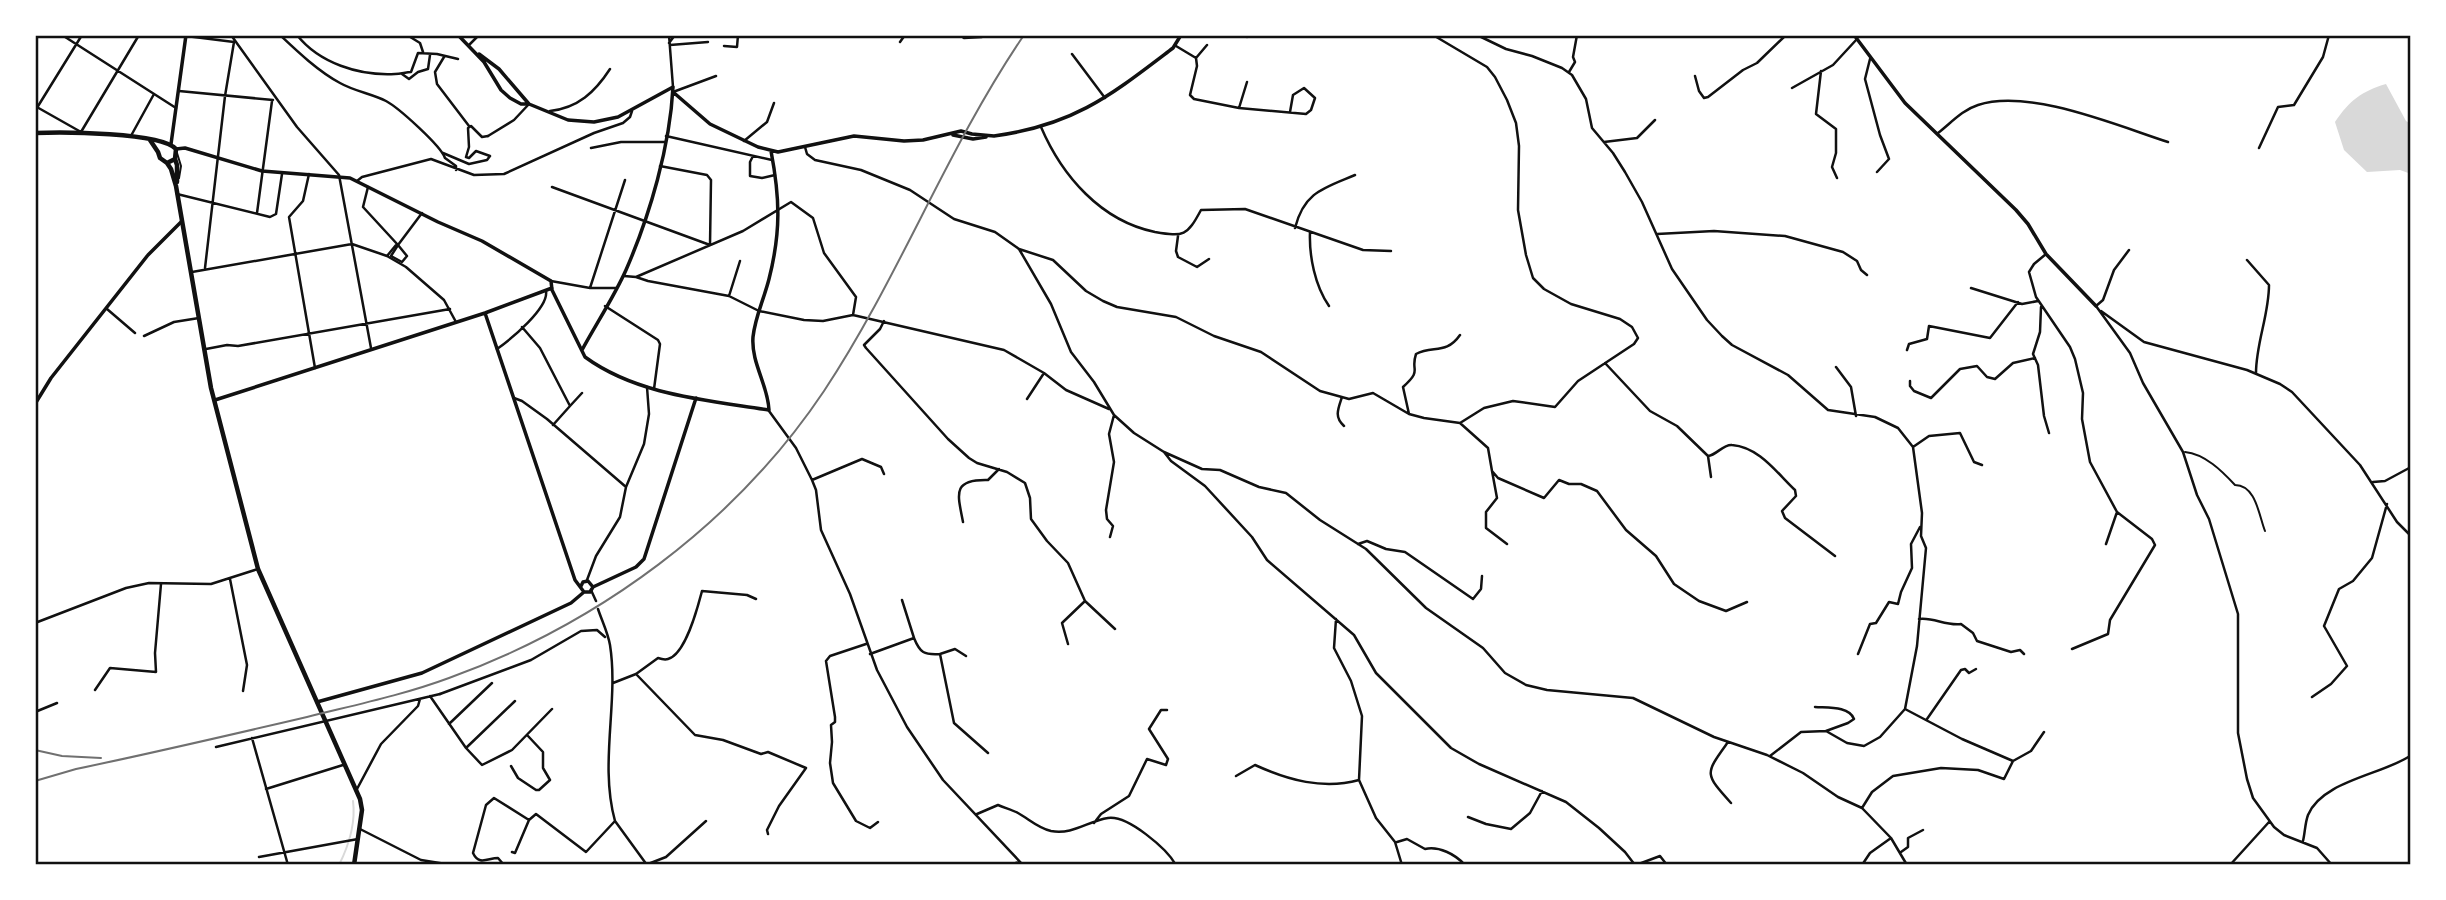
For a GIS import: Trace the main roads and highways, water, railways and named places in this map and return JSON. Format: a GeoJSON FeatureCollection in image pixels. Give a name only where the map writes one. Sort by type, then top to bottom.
{"type":"FeatureCollection","features":[{"type":"Feature","properties":{"kind":"main road"},"geometry":{"type":"LineString","coordinates":[[35,133],[81,132],[150,139],[168,144],[177,151],[177,194],[215,400],[258,569],[356,789],[362,810],[354,865]]}},
{"type":"Feature","properties":{"kind":"main road"},"geometry":{"type":"LineString","coordinates":[[150,139],[160,158],[167,163],[176,186]]}},
{"type":"Feature","properties":{"kind":"main road"},"geometry":{"type":"LineString","coordinates":[[158,152],[168,144]]}},
{"type":"Feature","properties":{"kind":"main road"},"geometry":{"type":"LineString","coordinates":[[167,163],[175,159]]}},
{"type":"Feature","properties":{"kind":"waterway"},"geometry":{"type":"LineString","coordinates":[[339,865],[351,834],[353,801]]}},
{"type":"Feature","properties":{"kind":"railway"},"geometry":{"type":"LineString","coordinates":[[35,781],[76,769],[361,704],[432,684],[504,656],[558,629],[610,599],[659,564],[706,526],[749,484],[788,439],[824,391],[876,304],[971,122],[1024,35]]}},
{"type":"Feature","properties":{"kind":"railway"},"geometry":{"type":"LineString","coordinates":[[35,750],[62,756],[101,758]]}}]}
